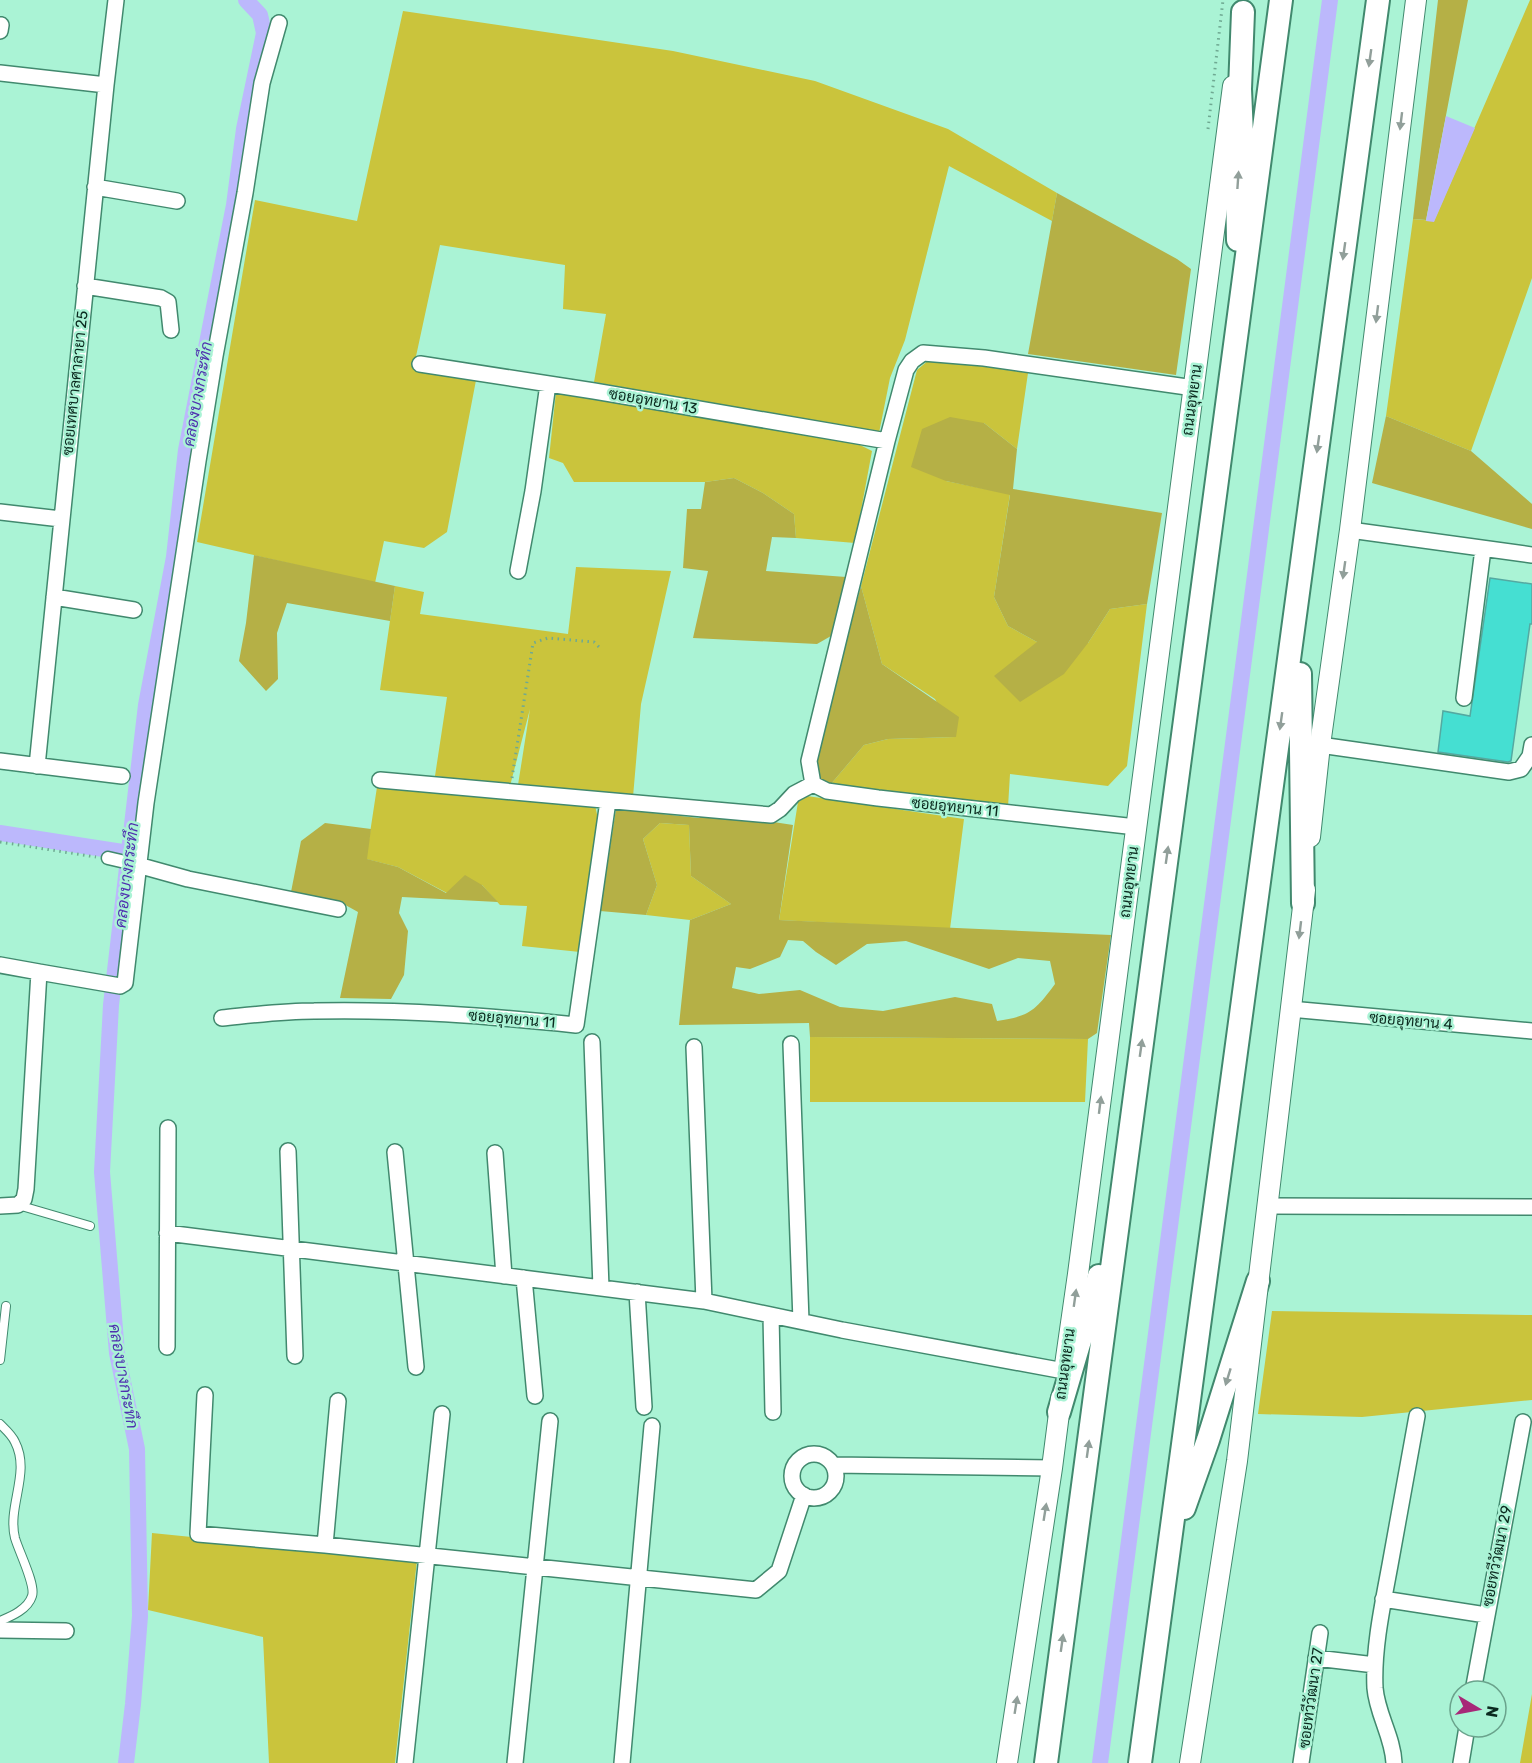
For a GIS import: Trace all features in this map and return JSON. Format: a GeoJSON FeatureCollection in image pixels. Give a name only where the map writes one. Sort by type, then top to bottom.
{"type":"FeatureCollection","features":[{"type":"Feature","properties":{"kind":"main road"},"geometry":{"type":"LineString","coordinates":[[1362,0],[1374,28]]}},
{"type":"Feature","properties":{"kind":"main road"},"geometry":{"type":"LineString","coordinates":[[1140,1763],[1374,28],[1380,0]]}},
{"type":"Feature","properties":{"kind":"main road"},"geometry":{"type":"LineString","coordinates":[[1046,1763],[1233,364],[1284,5]]}},
{"type":"Feature","properties":{"kind":"main road"},"geometry":{"type":"LineString","coordinates":[[1233,364],[1238,272],[1237,186],[1242,135],[1240,89],[1244,6]]}},
{"type":"Feature","properties":{"kind":"main road"},"geometry":{"type":"LineString","coordinates":[[1303,558],[1299,692],[1303,903]]}},
{"type":"Feature","properties":{"kind":"main road"},"geometry":{"type":"LineString","coordinates":[[1059,1412],[1093,1298],[1125,1171]]}},
{"type":"Feature","properties":{"kind":"main road"},"geometry":{"type":"LineString","coordinates":[[1169,1550],[1208,1440],[1258,1281]]}},
{"type":"Feature","properties":{"kind":"street","name":"ซอยเทศบาลศาลายา 25"},"geometry":{"type":"LineString","coordinates":[[37,766],[105,85],[116,0]]}},
{"type":"Feature","properties":{"kind":"street"},"geometry":{"type":"LineString","coordinates":[[1190,1763],[1237,1461],[1320,745],[1350,530],[1416,0]]}},
{"type":"Feature","properties":{"kind":"street","name":"ถนนอุทยาน"},"geometry":{"type":"LineString","coordinates":[[1007,1763],[1052,1468],[1244,6]]}},
{"type":"Feature","properties":{"kind":"street"},"geometry":{"type":"LineString","coordinates":[[0,965],[115,985],[124,983],[136,865],[213,368],[245,193],[262,83],[279,23]]}},
{"type":"Feature","properties":{"kind":"street"},"geometry":{"type":"LineString","coordinates":[[0,74],[105,85]]}},
{"type":"Feature","properties":{"kind":"street"},"geometry":{"type":"LineString","coordinates":[[95,187],[177,201]]}},
{"type":"Feature","properties":{"kind":"street"},"geometry":{"type":"LineString","coordinates":[[85,286],[161,298],[168,302],[171,330]]}},
{"type":"Feature","properties":{"kind":"street"},"geometry":{"type":"LineString","coordinates":[[380,780],[771,815],[794,794],[813,784],[809,761],[887,441],[906,370],[912,361],[923,353],[984,358],[1194,387]]}},
{"type":"Feature","properties":{"kind":"street","name":"ซอยอุทยาน 13"},"geometry":{"type":"LineString","coordinates":[[420,364],[887,441]]}},
{"type":"Feature","properties":{"kind":"street"},"geometry":{"type":"LineString","coordinates":[[518,571],[533,491],[548,384]]}},
{"type":"Feature","properties":{"kind":"street"},"geometry":{"type":"LineString","coordinates":[[0,512],[61,519]]}},
{"type":"Feature","properties":{"kind":"street"},"geometry":{"type":"LineString","coordinates":[[1350,530],[1532,555]]}},
{"type":"Feature","properties":{"kind":"street"},"geometry":{"type":"LineString","coordinates":[[1464,698],[1483,549]]}},
{"type":"Feature","properties":{"kind":"street"},"geometry":{"type":"LineString","coordinates":[[54,597],[134,610]]}},
{"type":"Feature","properties":{"kind":"street"},"geometry":{"type":"LineString","coordinates":[[1320,745],[1509,772],[1521,770],[1530,756],[1532,745]]}},
{"type":"Feature","properties":{"kind":"street"},"geometry":{"type":"LineString","coordinates":[[0,761],[122,776]]}},
{"type":"Feature","properties":{"kind":"street","name":"ซอยอุทยาน 11"},"geometry":{"type":"LineString","coordinates":[[813,784],[827,791],[878,798],[1136,827]]}},
{"type":"Feature","properties":{"kind":"street","name":"ซอยอุทยาน 11"},"geometry":{"type":"LineString","coordinates":[[222,1018],[310,1011],[361,1010],[475,1014],[576,1025],[608,801]]}},
{"type":"Feature","properties":{"kind":"street"},"geometry":{"type":"LineString","coordinates":[[108,858],[188,879],[338,909]]}},
{"type":"Feature","properties":{"kind":"street"},"geometry":{"type":"LineString","coordinates":[[0,1206],[18,1205],[24,1199],[26,1189],[39,972]]}},
{"type":"Feature","properties":{"kind":"street","name":"ซอยอุทยาน 4"},"geometry":{"type":"LineString","coordinates":[[1290,1009],[1532,1031]]}},
{"type":"Feature","properties":{"kind":"street"},"geometry":{"type":"LineString","coordinates":[[592,1042],[601,1288]]}},
{"type":"Feature","properties":{"kind":"street"},"geometry":{"type":"LineString","coordinates":[[791,1044],[801,1321]]}},
{"type":"Feature","properties":{"kind":"street"},"geometry":{"type":"LineString","coordinates":[[694,1047],[704,1301]]}},
{"type":"Feature","properties":{"kind":"street"},"geometry":{"type":"LineString","coordinates":[[167,1347],[168,1128]]}},
{"type":"Feature","properties":{"kind":"street"},"geometry":{"type":"LineString","coordinates":[[288,1151],[295,1356]]}},
{"type":"Feature","properties":{"kind":"street"},"geometry":{"type":"LineString","coordinates":[[395,1152],[416,1367]]}},
{"type":"Feature","properties":{"kind":"street"},"geometry":{"type":"LineString","coordinates":[[495,1154],[504,1276]]}},
{"type":"Feature","properties":{"kind":"street"},"geometry":{"type":"LineString","coordinates":[[1266,1206],[1532,1207]]}},
{"type":"Feature","properties":{"kind":"street"},"geometry":{"type":"LineString","coordinates":[[167,1233],[704,1301],[1064,1371]]}},
{"type":"Feature","properties":{"kind":"street"},"geometry":{"type":"LineString","coordinates":[[524,1278],[535,1396]]}},
{"type":"Feature","properties":{"kind":"street"},"geometry":{"type":"LineString","coordinates":[[637,1292],[644,1407]]}},
{"type":"Feature","properties":{"kind":"street"},"geometry":{"type":"LineString","coordinates":[[771,1315],[773,1412]]}},
{"type":"Feature","properties":{"kind":"street"},"geometry":{"type":"LineString","coordinates":[[205,1395],[198,1534],[756,1590],[779,1571],[804,1495]]}},
{"type":"Feature","properties":{"kind":"street"},"geometry":{"type":"LineString","coordinates":[[325,1545],[338,1401]]}},
{"type":"Feature","properties":{"kind":"street"},"geometry":{"type":"LineString","coordinates":[[405,1763],[442,1414]]}},
{"type":"Feature","properties":{"kind":"street"},"geometry":{"type":"LineString","coordinates":[[1394,1763],[1377,1698],[1375,1665],[1383,1599],[1417,1416]]}},
{"type":"Feature","properties":{"kind":"street"},"geometry":{"type":"LineString","coordinates":[[515,1763],[550,1421]]}},
{"type":"Feature","properties":{"kind":"street","name":"ซอยทวีวัฒนา 29"},"geometry":{"type":"LineString","coordinates":[[1475,1679],[1523,1422]]}},
{"type":"Feature","properties":{"kind":"street"},"geometry":{"type":"LineString","coordinates":[[622,1763],[652,1426]]}},
{"type":"Feature","properties":{"kind":"street"},"geometry":{"type":"LineString","coordinates":[[818,1454],[827,1458],[833,1465],[836,1474],[829,1493],[810,1498],[795,1486],[792,1476],[794,1467],[800,1459],[818,1454]]}},
{"type":"Feature","properties":{"kind":"street"},"geometry":{"type":"LineString","coordinates":[[833,1465],[1052,1468]]}},
{"type":"Feature","properties":{"kind":"street"},"geometry":{"type":"LineString","coordinates":[[1383,1599],[1486,1615]]}},
{"type":"Feature","properties":{"kind":"street"},"geometry":{"type":"LineString","coordinates":[[0,1630],[66,1631]]}},
{"type":"Feature","properties":{"kind":"street","name":"ซอยทวีวัฒนา 27"},"geometry":{"type":"LineString","coordinates":[[1301,1763],[1320,1633]]}},
{"type":"Feature","properties":{"kind":"street"},"geometry":{"type":"LineString","coordinates":[[1316,1658],[1375,1665]]}},
{"type":"Feature","properties":{"kind":"street"},"geometry":{"type":"LineString","coordinates":[[1461,1763],[1465,1739]]}},
{"type":"Feature","properties":{"kind":"lane"},"geometry":{"type":"LineString","coordinates":[[18,1205],[90,1226]]}},
{"type":"Feature","properties":{"kind":"lane"},"geometry":{"type":"LineString","coordinates":[[0,1360],[6,1306]]}},
{"type":"Feature","properties":{"kind":"lane"},"geometry":{"type":"LineString","coordinates":[[0,1424],[15,1441],[20,1455],[21,1474],[14,1502],[13,1523],[23,1563],[33,1583],[32,1595],[26,1606],[0,1621]]}},
{"type":"Feature","properties":{"kind":"path"},"geometry":{"type":"LineString","coordinates":[[509,792],[533,643],[548,638],[594,642],[600,648]]}},
{"type":"Feature","properties":{"kind":"path"},"geometry":{"type":"LineString","coordinates":[[0,842],[108,858]]}},
{"type":"Feature","properties":{"kind":"shaded area"},"geometry":{"type":"Polygon","coordinates":[[[1438,0],[1468,0],[1426,220],[1413,219],[1438,0]]]}},
{"type":"Feature","properties":{"kind":"shaded area"},"geometry":{"type":"Polygon","coordinates":[[[1530,0],[1532,0],[1532,278],[1471,451],[1386,416],[1413,219],[1434,221],[1530,0]]]}},
{"type":"Feature","properties":{"kind":"shaded area"},"geometry":{"type":"Polygon","coordinates":[[[403,11],[673,51],[815,81],[948,129],[1057,193],[1052,221],[949,166],[905,340],[890,378],[879,433],[594,382],[606,314],[563,309],[565,265],[440,245],[415,361],[477,375],[447,532],[424,548],[384,541],[375,583],[197,542],[255,200],[357,221],[403,11]]]}},
{"type":"Feature","properties":{"kind":"shaded area"},"geometry":{"type":"Polygon","coordinates":[[[1446,116],[1475,128],[1434,222],[1426,221],[1446,116]]]}},
{"type":"Feature","properties":{"kind":"shaded area"},"geometry":{"type":"Polygon","coordinates":[[[1057,193],[1191,269],[1176,375],[1028,354],[1057,193]]]}},
{"type":"Feature","properties":{"kind":"shaded area"},"geometry":{"type":"Polygon","coordinates":[[[930,359],[1028,373],[1017,449],[984,423],[946,481],[1010,494],[994,597],[1008,626],[1037,642],[1088,643],[1110,609],[1147,604],[1127,766],[1108,786],[1010,774],[1008,807],[831,784],[864,745],[888,739],[955,737],[935,699],[882,664],[861,586],[917,370],[930,359]]]}},
{"type":"Feature","properties":{"kind":"shaded area"},"geometry":{"type":"Polygon","coordinates":[[[556,392],[856,443],[872,451],[855,543],[796,538],[794,514],[763,493],[734,478],[705,482],[574,482],[563,463],[549,458],[556,392]]]}},
{"type":"Feature","properties":{"kind":"shaded area"},"geometry":{"type":"Polygon","coordinates":[[[1386,416],[1471,451],[1532,504],[1532,529],[1372,483],[1386,416]]]}},
{"type":"Feature","properties":{"kind":"shaded area"},"geometry":{"type":"Polygon","coordinates":[[[950,417],[984,423],[1017,449],[1013,489],[1162,513],[1147,604],[1110,609],[1064,674],[1020,702],[994,676],[1037,642],[1008,626],[994,597],[1010,495],[946,481],[911,467],[922,429],[950,417]]]}},
{"type":"Feature","properties":{"kind":"shaded area"},"geometry":{"type":"Polygon","coordinates":[[[734,478],[763,493],[794,514],[796,538],[772,537],[766,571],[846,577],[831,636],[817,644],[693,638],[708,571],[683,568],[687,509],[701,509],[705,482],[734,478]]]}},
{"type":"Feature","properties":{"kind":"shaded area"},"geometry":{"type":"Polygon","coordinates":[[[254,555],[395,586],[390,621],[287,603],[277,633],[278,679],[266,691],[239,661],[254,555]]]}},
{"type":"Feature","properties":{"kind":"shaded area"},"geometry":{"type":"Polygon","coordinates":[[[576,567],[671,571],[641,704],[633,797],[518,785],[530,709],[510,786],[435,776],[447,697],[380,690],[395,586],[424,592],[420,614],[568,634],[576,567]]]}},
{"type":"Feature","properties":{"kind":"shaded area"},"geometry":{"type":"Polygon","coordinates":[[[861,586],[882,664],[959,717],[956,737],[888,739],[864,745],[831,784],[822,782],[816,771],[817,752],[861,586]]]}},
{"type":"Feature","properties":{"kind":"shaded area"},"geometry":{"type":"Polygon","coordinates":[[[377,787],[595,805],[598,819],[580,952],[522,946],[527,906],[500,905],[482,885],[447,893],[398,867],[366,859],[377,787]]]}},
{"type":"Feature","properties":{"kind":"shaded area"},"geometry":{"type":"Polygon","coordinates":[[[807,796],[964,819],[950,929],[779,920],[798,802],[807,796]]]}},
{"type":"Feature","properties":{"kind":"shaded area"},"geometry":{"type":"Polygon","coordinates":[[[616,809],[699,818],[708,812],[793,825],[779,920],[1111,935],[1097,1033],[1088,1039],[810,1037],[809,1023],[679,1025],[690,920],[731,904],[691,876],[689,825],[660,823],[643,839],[657,885],[646,915],[600,911],[616,809]],[[788,940],[780,957],[750,969],[736,967],[732,988],[759,994],[800,990],[840,1007],[883,1011],[955,997],[992,1004],[997,1021],[1017,1017],[1031,1011],[1055,984],[1050,961],[1018,958],[989,969],[906,941],[867,944],[836,965],[803,941],[788,940]]]}},
{"type":"Feature","properties":{"kind":"shaded area"},"geometry":{"type":"Polygon","coordinates":[[[325,823],[371,829],[367,859],[398,867],[446,893],[465,875],[482,885],[498,902],[402,897],[399,913],[408,931],[404,975],[391,999],[340,998],[358,912],[340,902],[291,892],[301,841],[325,823]]]}},
{"type":"Feature","properties":{"kind":"shaded area"},"geometry":{"type":"Polygon","coordinates":[[[660,823],[689,825],[691,876],[731,904],[690,920],[646,915],[657,885],[643,839],[660,823]]]}},
{"type":"Feature","properties":{"kind":"shaded area"},"geometry":{"type":"Polygon","coordinates":[[[810,1037],[1088,1039],[1085,1102],[810,1102],[810,1037]]]}},
{"type":"Feature","properties":{"kind":"shaded area"},"geometry":{"type":"Polygon","coordinates":[[[1272,1311],[1532,1315],[1532,1400],[1362,1417],[1258,1414],[1272,1311]]]}},
{"type":"Feature","properties":{"kind":"shaded area"},"geometry":{"type":"Polygon","coordinates":[[[152,1533],[417,1560],[395,1763],[269,1763],[263,1637],[148,1610],[152,1533]]]}},
{"type":"Feature","properties":{"kind":"shaded area"},"geometry":{"type":"Polygon","coordinates":[[[1532,1694],[1532,1763],[1520,1763],[1532,1694]]]}},
{"type":"Feature","properties":{"kind":"building"},"geometry":{"type":"Polygon","coordinates":[[[1490,578],[1532,584],[1532,624],[1530,624],[1511,761],[1508,762],[1438,752],[1443,711],[1470,716],[1490,578]]]}},
{"type":"Feature","properties":{"kind":"waterway","name":"คลองบางกระทึก"},"geometry":{"type":"LineString","coordinates":[[126,1763],[140,1616],[137,1449],[117,1353],[102,1172],[111,1005],[146,705],[174,557],[186,450],[234,205],[244,129],[264,33],[260,15],[246,0]]}},
{"type":"Feature","properties":{"kind":"waterway"},"geometry":{"type":"LineString","coordinates":[[1100,1763],[1330,0]]}},
{"type":"Feature","properties":{"kind":"waterway"},"geometry":{"type":"LineString","coordinates":[[0,833],[129,853]]}}]}
